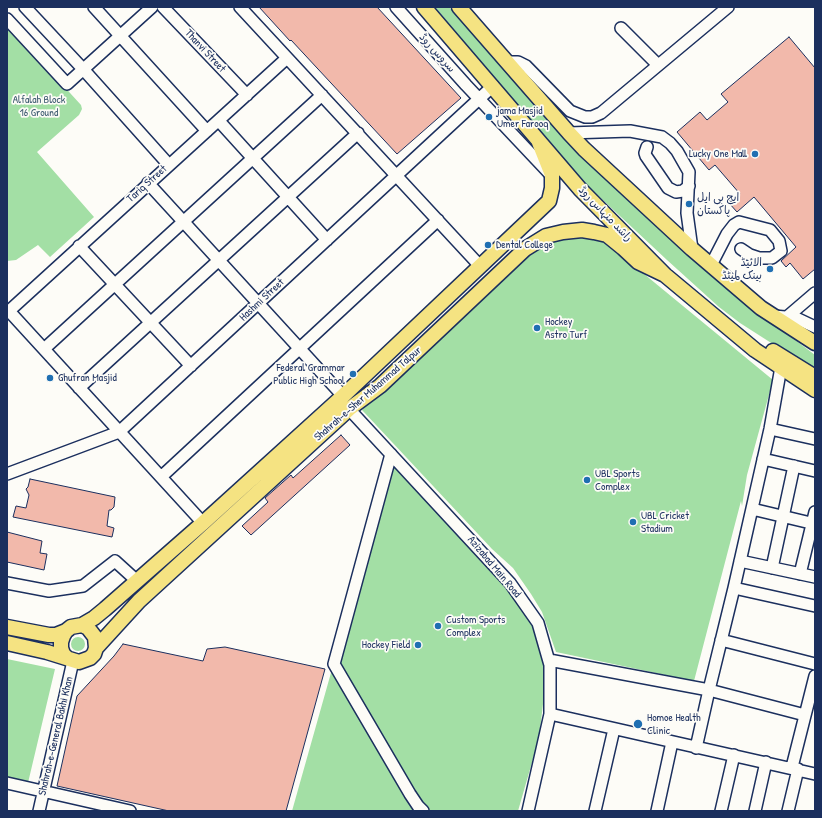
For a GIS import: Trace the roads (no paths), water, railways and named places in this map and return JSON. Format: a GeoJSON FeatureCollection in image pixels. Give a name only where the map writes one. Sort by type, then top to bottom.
{"type":"FeatureCollection","features":[{"type":"Feature","properties":{"kind":"main road","name":"راشد منہاس روڈ"},"geometry":{"type":"LineString","coordinates":[[424,7],[580,189],[665,275],[756,350],[815,390]]}},
{"type":"Feature","properties":{"kind":"main road"},"geometry":{"type":"LineString","coordinates":[[459,7],[569,134],[692,249],[761,308],[780,316],[815,344]]}},
{"type":"Feature","properties":{"kind":"main road","name":"Shahrah-e-Sher Muhammad Talpur"},"geometry":{"type":"LineString","coordinates":[[96,648],[139,601],[346,402],[480,266],[549,201],[552,188],[552,175],[538,140]]}},
{"type":"Feature","properties":{"kind":"main road","name":"Shahrah-e-Sher Muhammad Talpur"},"geometry":{"type":"LineString","coordinates":[[82,625],[100,614],[203,523],[346,402],[380,386],[525,249],[546,236],[582,230],[607,236],[638,262],[665,275]]}},
{"type":"Feature","properties":{"kind":"main road"},"geometry":{"type":"LineString","coordinates":[[740,337],[766,346],[815,378]]}},
{"type":"Feature","properties":{"kind":"main road"},"geometry":{"type":"LineString","coordinates":[[7,644],[47,652],[70,660],[79,662],[85,661],[94,654],[96,648],[95,637],[92,632],[82,625],[71,627],[62,636],[61,648],[63,654],[70,660]]}},
{"type":"Feature","properties":{"kind":"main road"},"geometry":{"type":"LineString","coordinates":[[7,627],[49,636],[66,631]]}},
{"type":"Feature","properties":{"kind":"street"},"geometry":{"type":"LineString","coordinates":[[25,7],[169,165]]}},
{"type":"Feature","properties":{"kind":"street"},"geometry":{"type":"LineString","coordinates":[[94,7],[207,131]]}},
{"type":"Feature","properties":{"kind":"street"},"geometry":{"type":"LineString","coordinates":[[7,19],[67,84],[152,7]]}},
{"type":"Feature","properties":{"kind":"street","name":"Thanvi Street"},"geometry":{"type":"LineString","coordinates":[[163,7],[247,95]]}},
{"type":"Feature","properties":{"kind":"street"},"geometry":{"type":"LineString","coordinates":[[240,7],[480,266]]}},
{"type":"Feature","properties":{"kind":"street","name":"سروس روڈ"},"geometry":{"type":"LineString","coordinates":[[396,7],[478,98],[552,175]]}},
{"type":"Feature","properties":{"kind":"street"},"geometry":{"type":"LineString","coordinates":[[507,62],[518,62],[526,66],[570,111],[585,117],[592,117],[601,113],[728,7]]}},
{"type":"Feature","properties":{"kind":"street"},"geometry":{"type":"LineString","coordinates":[[621,28],[658,66]]}},
{"type":"Feature","properties":{"kind":"street","name":"Tariq Street"},"geometry":{"type":"LineString","coordinates":[[8,311],[287,58]]}},
{"type":"Feature","properties":{"kind":"street","name":"Hashmi Street"},"geometry":{"type":"LineString","coordinates":[[7,474],[119,432],[478,98],[493,86]]}},
{"type":"Feature","properties":{"kind":"street"},"geometry":{"type":"LineString","coordinates":[[44,349],[322,95]]}},
{"type":"Feature","properties":{"kind":"street"},"geometry":{"type":"LineString","coordinates":[[219,121],[327,240]]}},
{"type":"Feature","properties":{"kind":"street"},"geometry":{"type":"LineString","coordinates":[[569,134],[630,131],[662,137],[670,143],[689,172],[687,213],[692,249]]}},
{"type":"Feature","properties":{"kind":"street"},"geometry":{"type":"LineString","coordinates":[[79,388],[358,134]]}},
{"type":"Feature","properties":{"kind":"street"},"geometry":{"type":"LineString","coordinates":[[647,147],[645,153],[646,156],[668,188],[676,192],[683,191],[689,186]]}},
{"type":"Feature","properties":{"kind":"street","name":"Azizabad Main Road"},"geometry":{"type":"LineString","coordinates":[[148,183],[259,303],[391,454],[510,583],[538,623],[550,665],[550,714],[528,811]]}},
{"type":"Feature","properties":{"kind":"street"},"geometry":{"type":"LineString","coordinates":[[161,477],[438,220]]}},
{"type":"Feature","properties":{"kind":"street"},"geometry":{"type":"LineString","coordinates":[[711,265],[727,234],[734,225],[739,222],[770,230],[779,241],[780,251],[772,258],[759,258],[750,255],[741,249]]}},
{"type":"Feature","properties":{"kind":"street"},"geometry":{"type":"LineString","coordinates":[[79,246],[191,366]]}},
{"type":"Feature","properties":{"kind":"street"},"geometry":{"type":"LineString","coordinates":[[780,316],[815,293]]}},
{"type":"Feature","properties":{"kind":"street"},"geometry":{"type":"LineString","coordinates":[[8,311],[203,523]]}},
{"type":"Feature","properties":{"kind":"street"},"geometry":{"type":"LineString","coordinates":[[780,316],[796,318],[815,327]]}},
{"type":"Feature","properties":{"kind":"street"},"geometry":{"type":"LineString","coordinates":[[696,748],[770,429],[781,368]]}},
{"type":"Feature","properties":{"kind":"street"},"geometry":{"type":"LineString","coordinates":[[770,429],[815,439]]}},
{"type":"Feature","properties":{"kind":"street"},"geometry":{"type":"LineString","coordinates":[[391,454],[334,664],[410,794],[423,811]]}},
{"type":"Feature","properties":{"kind":"street"},"geometry":{"type":"LineString","coordinates":[[763,459],[815,471]]}},
{"type":"Feature","properties":{"kind":"street"},"geometry":{"type":"LineString","coordinates":[[772,568],[794,466]]}},
{"type":"Feature","properties":{"kind":"street"},"geometry":{"type":"LineString","coordinates":[[752,509],[783,516],[814,520],[800,574]]}},
{"type":"Feature","properties":{"kind":"street"},"geometry":{"type":"LineString","coordinates":[[7,583],[49,592],[83,586],[115,561],[137,581]]}},
{"type":"Feature","properties":{"kind":"street"},"geometry":{"type":"LineString","coordinates":[[740,561],[815,577]]}},
{"type":"Feature","properties":{"kind":"street"},"geometry":{"type":"LineString","coordinates":[[734,588],[815,606]]}},
{"type":"Feature","properties":{"kind":"street"},"geometry":{"type":"LineString","coordinates":[[721,640],[815,664]]}},
{"type":"Feature","properties":{"kind":"street","name":"Shahrah-e-General Bakhi Khan"},"geometry":{"type":"LineString","coordinates":[[39,811],[70,660]]}},
{"type":"Feature","properties":{"kind":"street"},"geometry":{"type":"LineString","coordinates":[[549,660],[709,690],[805,715]]}},
{"type":"Feature","properties":{"kind":"street"},"geometry":{"type":"LineString","coordinates":[[788,811],[805,715],[815,676]]}},
{"type":"Feature","properties":{"kind":"street"},"geometry":{"type":"LineString","coordinates":[[550,714],[696,748],[795,768],[815,774]]}},
{"type":"Feature","properties":{"kind":"street"},"geometry":{"type":"LineString","coordinates":[[596,811],[614,729]]}},
{"type":"Feature","properties":{"kind":"street"},"geometry":{"type":"LineString","coordinates":[[657,811],[672,742]]}},
{"type":"Feature","properties":{"kind":"street"},"geometry":{"type":"LineString","coordinates":[[721,811],[734,755]]}},
{"type":"Feature","properties":{"kind":"street"},"geometry":{"type":"LineString","coordinates":[[755,811],[766,762]]}},
{"type":"Feature","properties":{"kind":"street"},"geometry":{"type":"LineString","coordinates":[[7,782],[100,808],[130,811]]}},
{"type":"Feature","properties":{"kind":"place","name":"jama Masjid Umer Farooq"},"geometry":{"type":"Point","coordinates":[489,117]}},
{"type":"Feature","properties":{"kind":"place","name":"Lucky One Mall"},"geometry":{"type":"Point","coordinates":[755,154]}},
{"type":"Feature","properties":{"kind":"place","name":"ایچ بی ایل پاکستان"},"geometry":{"type":"Point","coordinates":[689,204]}},
{"type":"Feature","properties":{"kind":"place","name":"Dental College"},"geometry":{"type":"Point","coordinates":[488,245]}},
{"type":"Feature","properties":{"kind":"place","name":"الائیڈ بینک لمیٹڈ"},"geometry":{"type":"Point","coordinates":[770,269]}},
{"type":"Feature","properties":{"kind":"place","name":"Hockey Astro Turf"},"geometry":{"type":"Point","coordinates":[537,328]}},
{"type":"Feature","properties":{"kind":"place","name":"Federal Grammar Public High School"},"geometry":{"type":"Point","coordinates":[353,374]}},
{"type":"Feature","properties":{"kind":"place","name":"Ghufran Masjid"},"geometry":{"type":"Point","coordinates":[50,378]}},
{"type":"Feature","properties":{"kind":"place","name":"UBL Sports Complex"},"geometry":{"type":"Point","coordinates":[587,480]}},
{"type":"Feature","properties":{"kind":"place","name":"UBL Cricket Stadium"},"geometry":{"type":"Point","coordinates":[633,522]}},
{"type":"Feature","properties":{"kind":"place","name":"Custom Sports Complex"},"geometry":{"type":"Point","coordinates":[438,626]}},
{"type":"Feature","properties":{"kind":"place","name":"Hockey Field"},"geometry":{"type":"Point","coordinates":[418,645]}},
{"type":"Feature","properties":{"kind":"place","name":"Homoe Health Clinic"},"geometry":{"type":"Point","coordinates":[638,724]}},
{"type":"Feature","properties":{"kind":"park label","name":"Alfalah Block 16 Ground"},"geometry":{"type":"Point","coordinates":[39,106]}}]}
